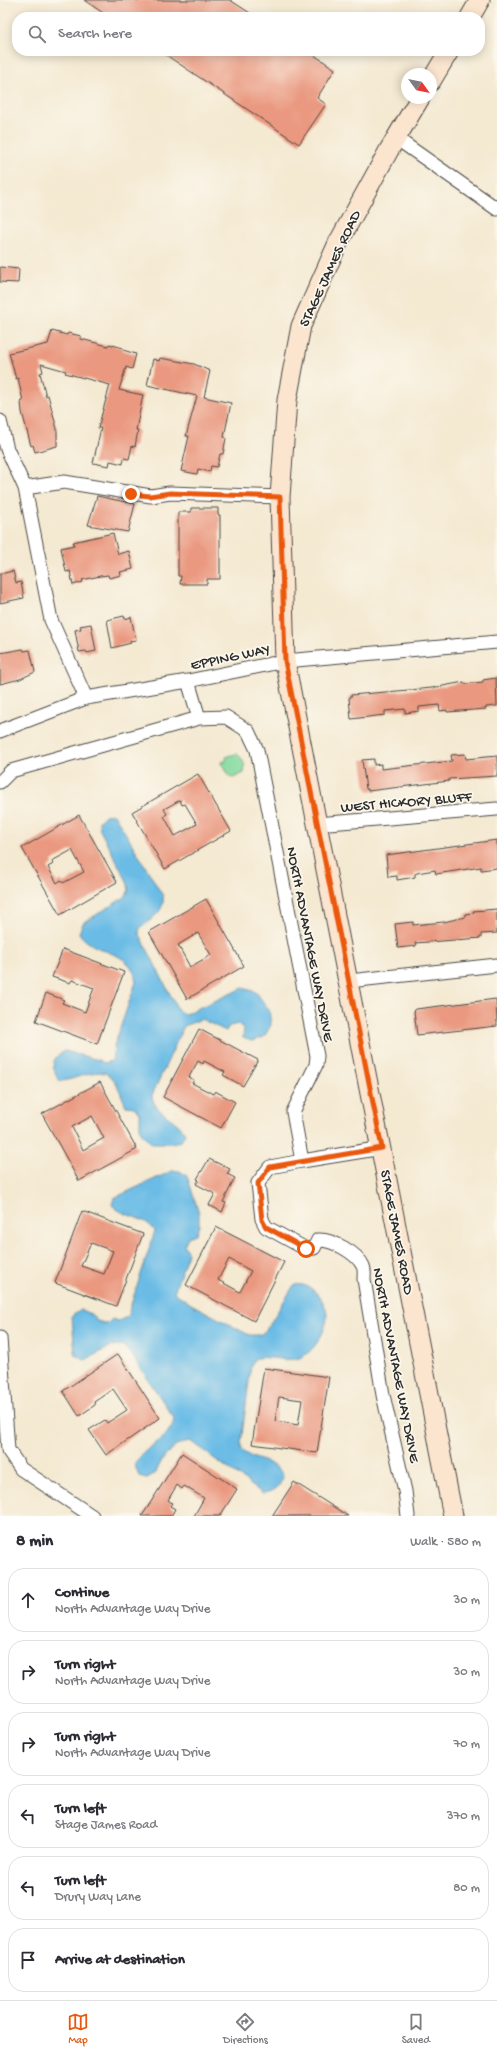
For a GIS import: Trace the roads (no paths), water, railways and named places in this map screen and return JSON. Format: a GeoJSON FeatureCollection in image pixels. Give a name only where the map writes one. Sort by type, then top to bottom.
{"type":"FeatureCollection","features":[{"type":"Feature","properties":{"kind":"main road"},"geometry":{"type":"LineString","coordinates":[[473,12],[480,0]]}},
{"type":"Feature","properties":{"kind":"main road"},"geometry":{"type":"LineString","coordinates":[[437,71],[446,56]]}},
{"type":"Feature","properties":{"kind":"main road","name":"STAGE JAMES ROAD"},"geometry":{"type":"LineString","coordinates":[[416,104],[338,243],[301,326],[287,400],[280,497],[285,661],[382,1148],[453,1516]]}},
{"type":"Feature","properties":{"kind":"street"},"geometry":{"type":"LineString","coordinates":[[396,138],[497,209]]}},
{"type":"Feature","properties":{"kind":"street"},"geometry":{"type":"LineString","coordinates":[[0,421],[7,449],[25,488],[51,620],[86,698]]}},
{"type":"Feature","properties":{"kind":"street"},"geometry":{"type":"LineString","coordinates":[[25,488],[64,482],[150,496],[170,493],[280,497]]}},
{"type":"Feature","properties":{"kind":"street","name":"EPPING WAY"},"geometry":{"type":"LineString","coordinates":[[0,731],[86,698],[188,681],[285,661],[497,642]]}},
{"type":"Feature","properties":{"kind":"street"},"geometry":{"type":"LineString","coordinates":[[0,782],[11,771],[199,718],[188,681]]}},
{"type":"Feature","properties":{"kind":"street","name":"NORTH ADVANTAGE WAY DRIVE"},"geometry":{"type":"LineString","coordinates":[[199,718],[226,717],[248,730],[258,750],[317,1056],[316,1065],[293,1112],[302,1161]]}},
{"type":"Feature","properties":{"kind":"street","name":"WEST HICKORY BLUFF"},"geometry":{"type":"LineString","coordinates":[[317,824],[497,809]]}},
{"type":"Feature","properties":{"kind":"street"},"geometry":{"type":"LineString","coordinates":[[349,982],[497,965]]}},
{"type":"Feature","properties":{"kind":"street","name":"NORTH ADVANTAGE WAY DRIVE"},"geometry":{"type":"LineString","coordinates":[[382,1148],[270,1167],[258,1183],[262,1220],[266,1227],[306,1249],[314,1248],[318,1240],[326,1240],[358,1258],[364,1268],[364,1279],[382,1388],[408,1516]]}},
{"type":"Feature","properties":{"kind":"street"},"geometry":{"type":"LineString","coordinates":[[0,1338],[8,1450],[21,1469],[92,1516]]}},
{"type":"Feature","properties":{"kind":"water"},"geometry":{"type":"Polygon","coordinates":[[[114,814],[163,896],[160,911],[140,928],[139,933],[179,1012],[185,1014],[243,988],[256,992],[269,1010],[271,1025],[264,1037],[252,1041],[243,1038],[244,1028],[238,1024],[229,1026],[226,1031],[201,1019],[184,1026],[152,1095],[153,1101],[157,1107],[182,1128],[185,1133],[181,1141],[171,1143],[151,1143],[140,1131],[140,1113],[134,1107],[126,1106],[116,1083],[109,1075],[96,1072],[60,1081],[54,1068],[54,1060],[65,1051],[99,1060],[104,1063],[112,1061],[114,1046],[136,982],[133,971],[128,963],[121,958],[94,946],[86,941],[79,933],[83,923],[125,897],[129,890],[127,881],[100,830],[99,821],[105,815],[114,814]]]}},
{"type":"Feature","properties":{"kind":"water"},"geometry":{"type":"Polygon","coordinates":[[[172,1171],[180,1171],[187,1176],[199,1213],[199,1226],[196,1234],[188,1237],[184,1245],[188,1253],[174,1292],[191,1304],[249,1335],[260,1335],[266,1330],[294,1285],[306,1286],[311,1289],[321,1298],[324,1304],[327,1317],[326,1323],[321,1336],[313,1348],[302,1357],[296,1359],[256,1358],[251,1366],[241,1450],[251,1457],[272,1465],[283,1474],[281,1482],[274,1490],[262,1493],[190,1441],[184,1442],[169,1452],[161,1462],[156,1473],[147,1478],[139,1476],[135,1466],[138,1459],[168,1432],[172,1426],[174,1418],[131,1354],[122,1345],[112,1346],[85,1360],[75,1355],[72,1316],[81,1310],[91,1314],[97,1321],[107,1324],[112,1319],[118,1321],[127,1317],[155,1231],[146,1222],[117,1209],[112,1205],[114,1198],[172,1171]]]}}]}
